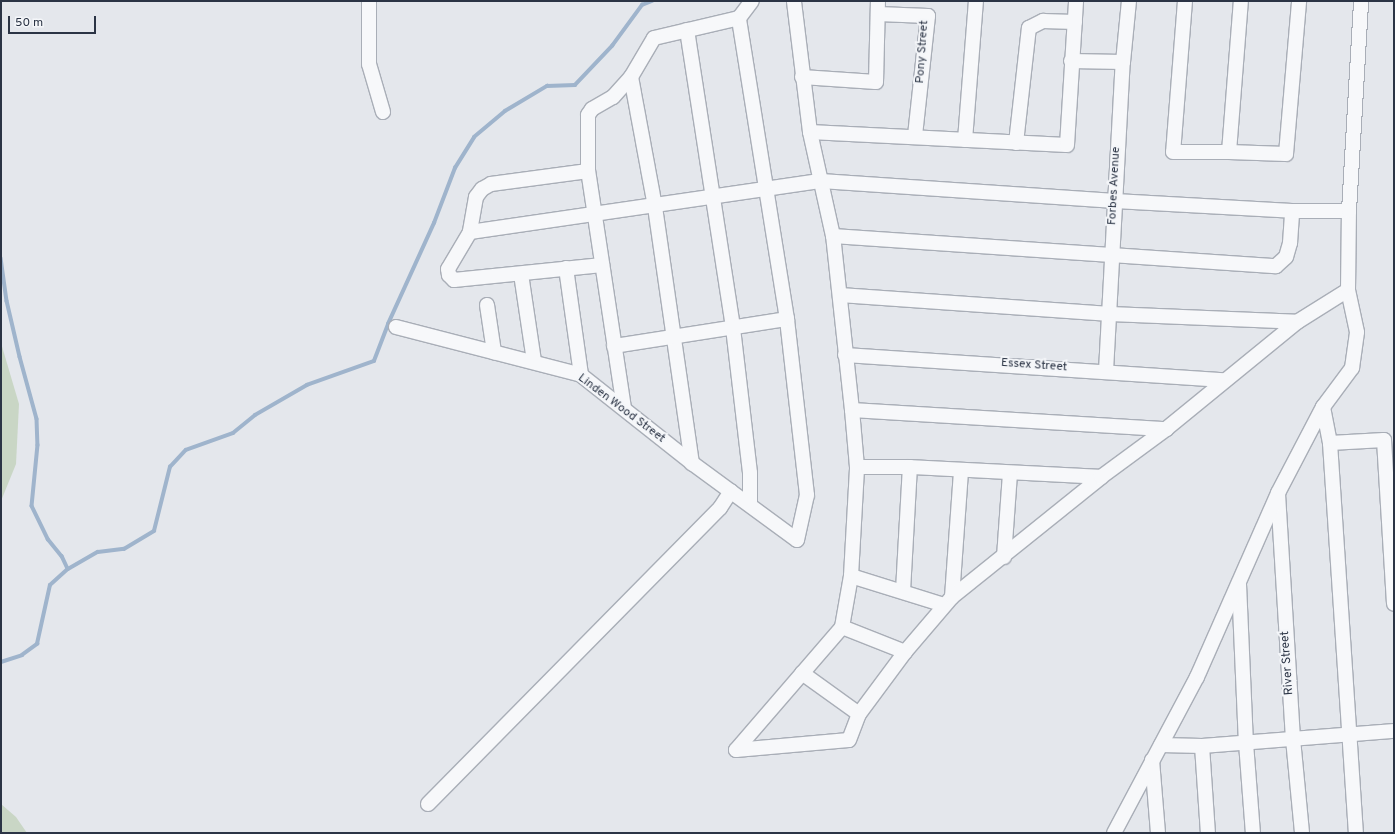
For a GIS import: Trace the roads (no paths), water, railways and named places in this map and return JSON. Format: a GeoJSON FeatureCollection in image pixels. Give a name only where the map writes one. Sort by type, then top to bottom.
{"type":"FeatureCollection","features":[{"type":"Feature","properties":{"kind":"street"},"geometry":{"type":"LineString","coordinates":[[368,1],[369,64],[383,112]]}},
{"type":"Feature","properties":{"kind":"street"},"geometry":{"type":"LineString","coordinates":[[624,408],[602,264],[596,214],[588,171],[588,115],[592,109],[612,97],[631,77],[654,38],[739,18],[752,1]]}},
{"type":"Feature","properties":{"kind":"street"},"geometry":{"type":"LineString","coordinates":[[794,1],[802,77],[810,132],[833,236],[852,410],[857,468],[852,576],[842,627],[736,750],[849,740],[859,714],[905,652],[948,601],[1101,477],[1166,429],[1223,380],[1297,322],[1348,290]]}},
{"type":"Feature","properties":{"kind":"street"},"geometry":{"type":"LineString","coordinates":[[965,140],[976,1]]}},
{"type":"Feature","properties":{"kind":"street"},"geometry":{"type":"LineString","coordinates":[[810,132],[915,136],[1067,145],[1071,61],[1076,1]]}},
{"type":"Feature","properties":{"kind":"street","name":"Forbes Avenue"},"geometry":{"type":"LineString","coordinates":[[1106,371],[1110,314],[1114,201],[1123,62],[1129,1]]}},
{"type":"Feature","properties":{"kind":"street"},"geometry":{"type":"LineString","coordinates":[[1185,1],[1173,152],[1286,154],[1299,1]]}},
{"type":"Feature","properties":{"kind":"street"},"geometry":{"type":"LineString","coordinates":[[1229,152],[1242,1]]}},
{"type":"Feature","properties":{"kind":"street"},"geometry":{"type":"LineString","coordinates":[[1114,833],[1197,677],[1278,493],[1323,408],[1352,368],[1357,332],[1348,290],[1349,211],[1361,1]]}},
{"type":"Feature","properties":{"kind":"street"},"geometry":{"type":"LineString","coordinates":[[802,77],[876,82],[878,7]]}},
{"type":"Feature","properties":{"kind":"street","name":"Pony Street"},"geometry":{"type":"LineString","coordinates":[[878,7],[928,16],[915,136]]}},
{"type":"Feature","properties":{"kind":"street"},"geometry":{"type":"LineString","coordinates":[[614,346],[674,338],[787,319],[768,188],[739,18]]}},
{"type":"Feature","properties":{"kind":"street"},"geometry":{"type":"LineString","coordinates":[[1016,143],[1029,28],[1043,22],[1075,22]]}},
{"type":"Feature","properties":{"kind":"street"},"geometry":{"type":"LineString","coordinates":[[687,30],[733,328],[750,473],[750,504]]}},
{"type":"Feature","properties":{"kind":"street"},"geometry":{"type":"LineString","coordinates":[[1071,61],[1123,62]]}},
{"type":"Feature","properties":{"kind":"street"},"geometry":{"type":"LineString","coordinates":[[631,77],[655,206],[692,463]]}},
{"type":"Feature","properties":{"kind":"street"},"geometry":{"type":"LineString","coordinates":[[588,171],[491,184],[482,189],[476,197],[470,232],[448,269],[449,275],[454,280],[521,274],[602,264]]}},
{"type":"Feature","properties":{"kind":"street"},"geometry":{"type":"LineString","coordinates":[[470,232],[821,181],[1114,201],[1292,211],[1349,211]]}},
{"type":"Feature","properties":{"kind":"street"},"geometry":{"type":"LineString","coordinates":[[833,236],[1276,266],[1286,257],[1290,243],[1292,211]]}},
{"type":"Feature","properties":{"kind":"street"},"geometry":{"type":"LineString","coordinates":[[566,268],[581,375]]}},
{"type":"Feature","properties":{"kind":"street"},"geometry":{"type":"LineString","coordinates":[[521,274],[534,361]]}},
{"type":"Feature","properties":{"kind":"street"},"geometry":{"type":"LineString","coordinates":[[840,295],[1110,314],[1297,322]]}},
{"type":"Feature","properties":{"kind":"street"},"geometry":{"type":"LineString","coordinates":[[487,305],[494,352]]}},
{"type":"Feature","properties":{"kind":"street","name":"Linden Wood Street"},"geometry":{"type":"LineString","coordinates":[[396,327],[534,361],[581,375],[692,463],[750,504],[797,540],[807,495],[787,319]]}},
{"type":"Feature","properties":{"kind":"street","name":"Essex Street"},"geometry":{"type":"LineString","coordinates":[[845,355],[1106,371],[1223,380]]}},
{"type":"Feature","properties":{"kind":"street"},"geometry":{"type":"LineString","coordinates":[[1323,408],[1330,444],[1356,833]]}},
{"type":"Feature","properties":{"kind":"street"},"geometry":{"type":"LineString","coordinates":[[852,410],[1166,429]]}},
{"type":"Feature","properties":{"kind":"street"},"geometry":{"type":"LineString","coordinates":[[1330,444],[1384,440],[1394,604]]}},
{"type":"Feature","properties":{"kind":"street"},"geometry":{"type":"LineString","coordinates":[[857,468],[910,467],[961,472],[1101,477]]}},
{"type":"Feature","properties":{"kind":"street"},"geometry":{"type":"LineString","coordinates":[[903,591],[910,467]]}},
{"type":"Feature","properties":{"kind":"street"},"geometry":{"type":"LineString","coordinates":[[948,601],[961,472]]}},
{"type":"Feature","properties":{"kind":"street"},"geometry":{"type":"LineString","coordinates":[[1004,557],[1010,474]]}},
{"type":"Feature","properties":{"kind":"street"},"geometry":{"type":"LineString","coordinates":[[428,804],[720,508],[731,491]]}},
{"type":"Feature","properties":{"kind":"street","name":"River Street"},"geometry":{"type":"LineString","coordinates":[[1278,493],[1293,739],[1302,833]]}},
{"type":"Feature","properties":{"kind":"street"},"geometry":{"type":"LineString","coordinates":[[852,576],[903,591],[948,601]]}},
{"type":"Feature","properties":{"kind":"street"},"geometry":{"type":"LineString","coordinates":[[1239,579],[1246,743],[1253,833]]}},
{"type":"Feature","properties":{"kind":"street"},"geometry":{"type":"LineString","coordinates":[[842,627],[905,652]]}},
{"type":"Feature","properties":{"kind":"street"},"geometry":{"type":"LineString","coordinates":[[802,673],[859,714]]}},
{"type":"Feature","properties":{"kind":"street"},"geometry":{"type":"LineString","coordinates":[[1161,745],[1202,746],[1394,731]]}},
{"type":"Feature","properties":{"kind":"street"},"geometry":{"type":"LineString","coordinates":[[1202,746],[1208,833]]}},
{"type":"Feature","properties":{"kind":"street"},"geometry":{"type":"LineString","coordinates":[[1152,760],[1158,833]]}},
{"type":"Feature","properties":{"kind":"waterway"},"geometry":{"type":"LineString","coordinates":[[1,662],[22,655],[37,644],[50,585],[68,569],[98,552],[124,549],[154,531],[170,467],[186,450],[233,433],[255,415],[307,385],[374,361],[388,324],[434,223],[455,168],[474,137],[505,111],[547,86],[575,85],[612,46],[642,5],[652,1]]}},
{"type":"Feature","properties":{"kind":"waterway"},"geometry":{"type":"LineString","coordinates":[[1,258],[7,301],[37,419],[38,445],[32,506],[48,539],[62,556],[68,569]]}}]}
